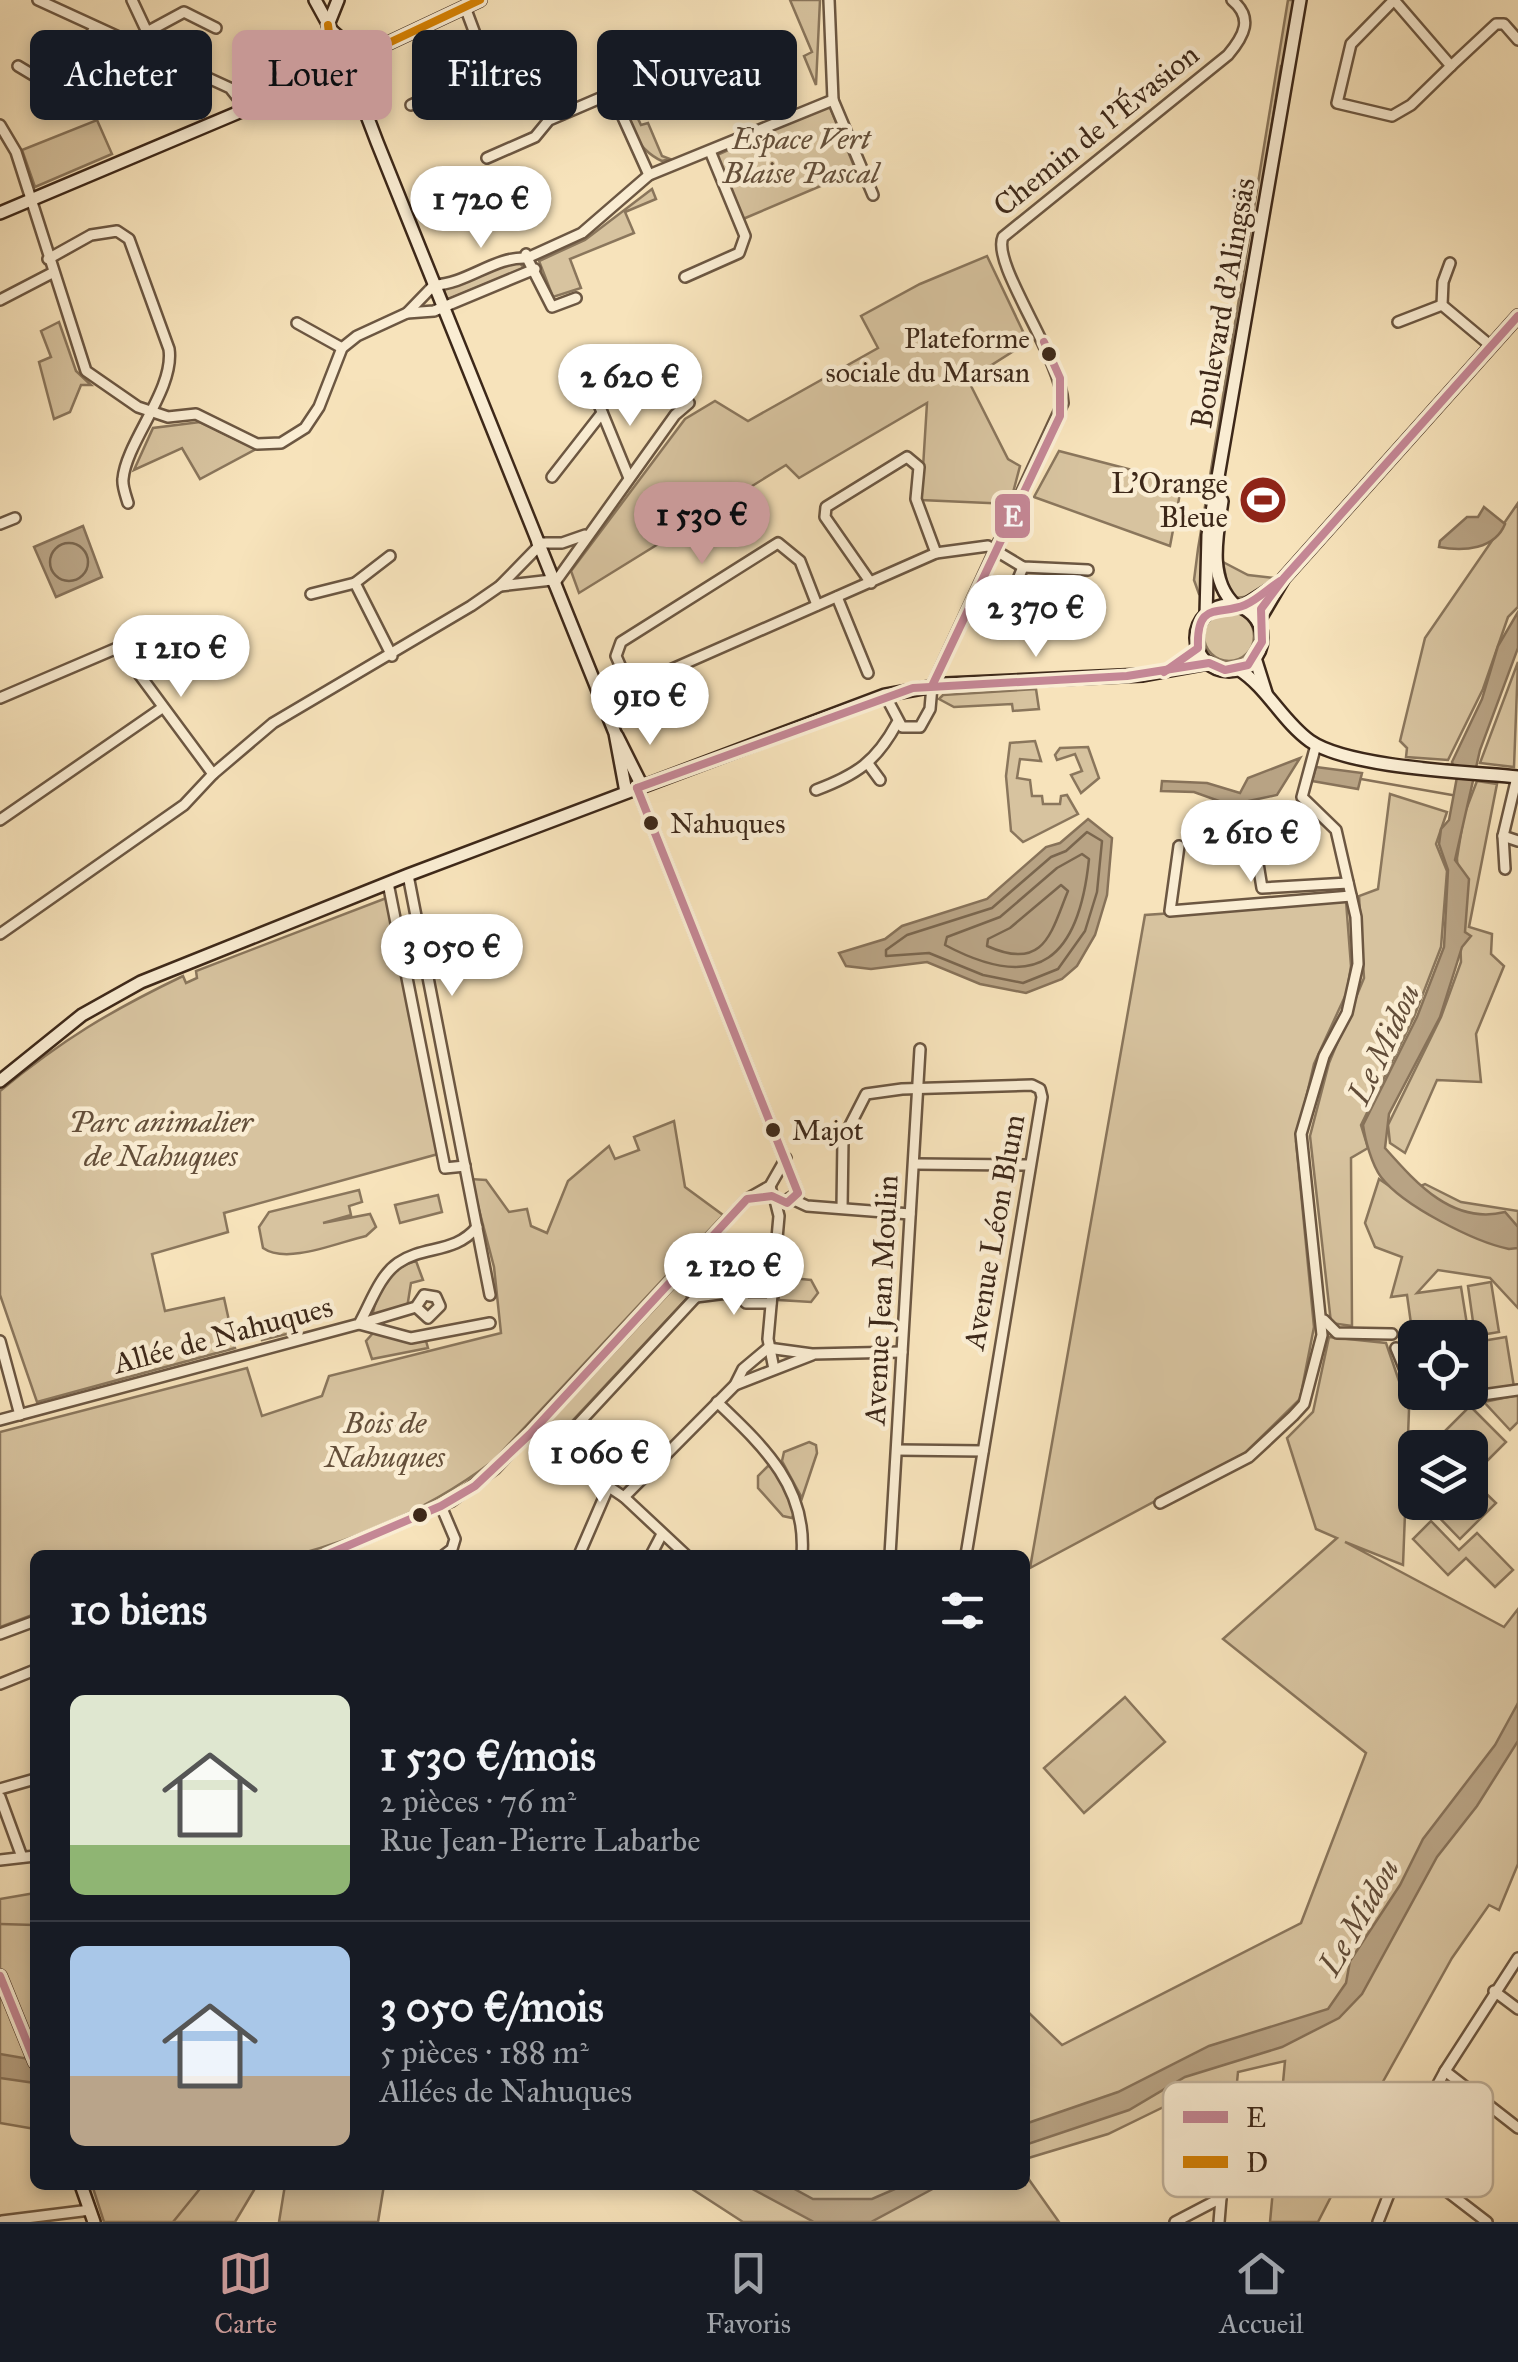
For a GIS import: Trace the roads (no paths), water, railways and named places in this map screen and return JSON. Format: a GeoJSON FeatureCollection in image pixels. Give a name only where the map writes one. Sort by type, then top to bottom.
{"type":"FeatureCollection","features":[{"type":"Feature","properties":{"kind":"main road"},"geometry":{"type":"LineString","coordinates":[[315,0],[332,30]]}},
{"type":"Feature","properties":{"kind":"main road"},"geometry":{"type":"LineString","coordinates":[[330,28],[338,0]]}},
{"type":"Feature","properties":{"kind":"main road"},"geometry":{"type":"LineString","coordinates":[[392,41],[480,0]]}},
{"type":"Feature","properties":{"kind":"main road","name":"Boulevard d'Alingsäs"},"geometry":{"type":"LineString","coordinates":[[1239,606],[1218,580],[1218,534],[1303,0]]}},
{"type":"Feature","properties":{"kind":"main road","name":"Boulevard d'Alingsäs"},"geometry":{"type":"LineString","coordinates":[[1206,614],[1208,535],[1303,0]]}},
{"type":"Feature","properties":{"kind":"main road"},"geometry":{"type":"LineString","coordinates":[[0,213],[232,113]]}},
{"type":"Feature","properties":{"kind":"main road"},"geometry":{"type":"LineString","coordinates":[[369,120],[635,788]]}},
{"type":"Feature","properties":{"kind":"main road"},"geometry":{"type":"LineString","coordinates":[[1258,622],[1284,578],[1518,316]]}},
{"type":"Feature","properties":{"kind":"main road"},"geometry":{"type":"LineString","coordinates":[[1239,606],[1258,622],[1262,642],[1255,658],[1238,669],[1219,669],[1208,663],[1198,648],[1198,630],[1206,614],[1220,606],[1239,606],[1284,578]]}},
{"type":"Feature","properties":{"kind":"main road"},"geometry":{"type":"LineString","coordinates":[[1165,672],[1198,648]]}},
{"type":"Feature","properties":{"kind":"main road"},"geometry":{"type":"LineString","coordinates":[[1255,658],[1269,702]]}},
{"type":"Feature","properties":{"kind":"main road"},"geometry":{"type":"LineString","coordinates":[[0,1081],[68,1024],[124,990],[408,875],[885,695],[932,686],[1165,672],[1208,663]]}},
{"type":"Feature","properties":{"kind":"main road"},"geometry":{"type":"LineString","coordinates":[[1238,669],[1316,745],[1352,757],[1518,777]]}},
{"type":"Feature","properties":{"kind":"main road"},"geometry":{"type":"LineString","coordinates":[[615,733],[636,766],[635,788]]}},
{"type":"Feature","properties":{"kind":"main road"},"geometry":{"type":"LineString","coordinates":[[636,766],[666,776]]}},
{"type":"Feature","properties":{"kind":"main road"},"geometry":{"type":"LineString","coordinates":[[0,1976],[30,2048]]}},
{"type":"Feature","properties":{"kind":"main road"},"geometry":{"type":"LineString","coordinates":[[83,2190],[92,2216]]}},
{"type":"Feature","properties":{"kind":"street"},"geometry":{"type":"LineString","coordinates":[[38,0],[102,30]]}},
{"type":"Feature","properties":{"kind":"street"},"geometry":{"type":"LineString","coordinates":[[132,0],[146,30]]}},
{"type":"Feature","properties":{"kind":"street"},"geometry":{"type":"LineString","coordinates":[[829,0],[833,100],[873,195]]}},
{"type":"Feature","properties":{"kind":"street","name":"Chemin de l'Évasion"},"geometry":{"type":"LineString","coordinates":[[996,549],[1063,403],[1059,370],[999,251],[1007,232],[1236,46],[1246,17],[1232,0]]}},
{"type":"Feature","properties":{"kind":"street"},"geometry":{"type":"LineString","coordinates":[[1451,66],[1393,1],[1351,44],[1337,103],[1392,116],[1412,105],[1496,24],[1504,24],[1518,40]]}},
{"type":"Feature","properties":{"kind":"street"},"geometry":{"type":"LineString","coordinates":[[466,6],[474,30]]}},
{"type":"Feature","properties":{"kind":"street"},"geometry":{"type":"LineString","coordinates":[[151,30],[184,12],[216,28]]}},
{"type":"Feature","properties":{"kind":"street"},"geometry":{"type":"LineString","coordinates":[[18,66],[53,87],[67,80],[95,27]]}},
{"type":"Feature","properties":{"kind":"street"},"geometry":{"type":"LineString","coordinates":[[487,158],[535,136],[549,120],[597,99]]}},
{"type":"Feature","properties":{"kind":"street"},"geometry":{"type":"LineString","coordinates":[[406,313],[434,285],[450,284],[582,233],[649,175],[833,100]]}},
{"type":"Feature","properties":{"kind":"street"},"geometry":{"type":"LineString","coordinates":[[624,120],[649,175]]}},
{"type":"Feature","properties":{"kind":"street"},"geometry":{"type":"LineString","coordinates":[[0,124],[16,152],[86,370],[111,391],[152,412],[168,416],[196,414],[257,444],[281,442],[305,428],[319,407],[342,348],[357,336],[406,313],[443,306],[535,268]]}},
{"type":"Feature","properties":{"kind":"street"},"geometry":{"type":"LineString","coordinates":[[685,277],[739,253],[745,236],[710,151]]}},
{"type":"Feature","properties":{"kind":"street"},"geometry":{"type":"LineString","coordinates":[[48,259],[104,230],[118,231],[128,240],[170,359],[123,478],[128,503]]}},
{"type":"Feature","properties":{"kind":"street"},"geometry":{"type":"LineString","coordinates":[[527,256],[552,307],[576,298]]}},
{"type":"Feature","properties":{"kind":"street"},"geometry":{"type":"LineString","coordinates":[[1442,305],[1443,282],[1450,264]]}},
{"type":"Feature","properties":{"kind":"street"},"geometry":{"type":"LineString","coordinates":[[0,300],[52,273]]}},
{"type":"Feature","properties":{"kind":"street"},"geometry":{"type":"LineString","coordinates":[[1398,322],[1442,305]]}},
{"type":"Feature","properties":{"kind":"street"},"geometry":{"type":"LineString","coordinates":[[1442,305],[1491,346]]}},
{"type":"Feature","properties":{"kind":"street"},"geometry":{"type":"LineString","coordinates":[[297,323],[342,348]]}},
{"type":"Feature","properties":{"kind":"street"},"geometry":{"type":"LineString","coordinates":[[629,478],[596,397],[665,372]]}},
{"type":"Feature","properties":{"kind":"street"},"geometry":{"type":"LineString","coordinates":[[500,586],[553,582],[689,403]]}},
{"type":"Feature","properties":{"kind":"street"},"geometry":{"type":"LineString","coordinates":[[552,477],[602,413]]}},
{"type":"Feature","properties":{"kind":"street"},"geometry":{"type":"LineString","coordinates":[[871,583],[825,516],[826,506],[907,457],[919,467],[916,499],[936,553]]}},
{"type":"Feature","properties":{"kind":"street"},"geometry":{"type":"LineString","coordinates":[[0,524],[16,518]]}},
{"type":"Feature","properties":{"kind":"street"},"geometry":{"type":"LineString","coordinates":[[0,934],[184,806],[212,774],[273,723],[392,656],[500,586],[538,545],[562,543],[585,535]]}},
{"type":"Feature","properties":{"kind":"street"},"geometry":{"type":"LineString","coordinates":[[630,688],[616,656],[622,642],[778,544],[800,561],[817,605]]}},
{"type":"Feature","properties":{"kind":"street"},"geometry":{"type":"LineString","coordinates":[[602,700],[936,553],[988,546],[1024,567],[1088,570]]}},
{"type":"Feature","properties":{"kind":"street"},"geometry":{"type":"LineString","coordinates":[[885,695],[897,724],[910,729],[924,722],[932,686],[996,549]]}},
{"type":"Feature","properties":{"kind":"street"},"geometry":{"type":"LineString","coordinates":[[310,594],[354,583],[390,556]]}},
{"type":"Feature","properties":{"kind":"street"},"geometry":{"type":"LineString","coordinates":[[1014,589],[1024,567]]}},
{"type":"Feature","properties":{"kind":"street"},"geometry":{"type":"LineString","coordinates":[[354,583],[392,656]]}},
{"type":"Feature","properties":{"kind":"street"},"geometry":{"type":"LineString","coordinates":[[837,596],[868,674]]}},
{"type":"Feature","properties":{"kind":"street"},"geometry":{"type":"LineString","coordinates":[[0,698],[158,630]]}},
{"type":"Feature","properties":{"kind":"street"},"geometry":{"type":"LineString","coordinates":[[119,647],[212,774]]}},
{"type":"Feature","properties":{"kind":"street"},"geometry":{"type":"LineString","coordinates":[[0,820],[162,708]]}},
{"type":"Feature","properties":{"kind":"street"},"geometry":{"type":"LineString","coordinates":[[816,790],[869,765],[879,756],[897,724]]}},
{"type":"Feature","properties":{"kind":"street"},"geometry":{"type":"LineString","coordinates":[[1160,1503],[1249,1456],[1304,1404],[1324,1320],[1301,1134],[1324,1056],[1354,990],[1358,964],[1351,896],[1336,830],[1304,803],[1302,791],[1316,745]]}},
{"type":"Feature","properties":{"kind":"street"},"geometry":{"type":"LineString","coordinates":[[869,765],[880,780]]}},
{"type":"Feature","properties":{"kind":"street"},"geometry":{"type":"LineString","coordinates":[[1505,868],[1502,836],[1518,777]]}},
{"type":"Feature","properties":{"kind":"street"},"geometry":{"type":"LineString","coordinates":[[635,788],[790,1175],[808,1206]]}},
{"type":"Feature","properties":{"kind":"street"},"geometry":{"type":"LineString","coordinates":[[1502,836],[1518,841]]}},
{"type":"Feature","properties":{"kind":"street"},"geometry":{"type":"LineString","coordinates":[[1255,845],[1262,888],[1348,883]]}},
{"type":"Feature","properties":{"kind":"street"},"geometry":{"type":"LineString","coordinates":[[1180,846],[1170,911],[1351,896]]}},
{"type":"Feature","properties":{"kind":"street"},"geometry":{"type":"LineString","coordinates":[[408,875],[490,1295]]}},
{"type":"Feature","properties":{"kind":"street"},"geometry":{"type":"LineString","coordinates":[[388,883],[445,1168],[465,1166]]}},
{"type":"Feature","properties":{"kind":"street","name":"Avenue Jean Moulin"},"geometry":{"type":"LineString","coordinates":[[890,1550],[920,1048]]}},
{"type":"Feature","properties":{"kind":"street","name":"Avenue Léon Blum"},"geometry":{"type":"LineString","coordinates":[[842,1208],[843,1139],[866,1094],[918,1088],[1032,1085],[1040,1089],[967,1550]]}},
{"type":"Feature","properties":{"kind":"street"},"geometry":{"type":"LineString","coordinates":[[774,1370],[768,1348],[779,1216],[772,1194],[786,1158]]}},
{"type":"Feature","properties":{"kind":"street"},"geometry":{"type":"LineString","coordinates":[[914,1164],[1030,1165]]}},
{"type":"Feature","properties":{"kind":"street"},"geometry":{"type":"LineString","coordinates":[[778,1176],[790,1175]]}},
{"type":"Feature","properties":{"kind":"street"},"geometry":{"type":"LineString","coordinates":[[779,1216],[799,1189]]}},
{"type":"Feature","properties":{"kind":"street"},"geometry":{"type":"LineString","coordinates":[[340,1550],[441,1506],[475,1486],[530,1434],[747,1200],[772,1194],[808,1206],[910,1214]]}},
{"type":"Feature","properties":{"kind":"street","name":"Allée de Nahuques"},"geometry":{"type":"LineString","coordinates":[[0,1420],[359,1324],[394,1266],[407,1258],[455,1246],[477,1228]]}},
{"type":"Feature","properties":{"kind":"street"},"geometry":{"type":"LineString","coordinates":[[678,1274],[696,1297]]}},
{"type":"Feature","properties":{"kind":"street"},"geometry":{"type":"LineString","coordinates":[[554,1450],[696,1297],[735,1292],[746,1303],[771,1303]]}},
{"type":"Feature","properties":{"kind":"street"},"geometry":{"type":"LineString","coordinates":[[359,1324],[416,1307]]}},
{"type":"Feature","properties":{"kind":"street"},"geometry":{"type":"LineString","coordinates":[[1324,1320],[1337,1333],[1392,1334]]}},
{"type":"Feature","properties":{"kind":"street"},"geometry":{"type":"LineString","coordinates":[[359,1324],[411,1338],[490,1323]]}},
{"type":"Feature","properties":{"kind":"street"},"geometry":{"type":"LineString","coordinates":[[0,1341],[20,1415]]}},
{"type":"Feature","properties":{"kind":"street"},"geometry":{"type":"LineString","coordinates":[[624,1497],[735,1385],[743,1369],[768,1348],[812,1354],[902,1352]]}},
{"type":"Feature","properties":{"kind":"street"},"geometry":{"type":"LineString","coordinates":[[1396,1348],[1415,1394],[1425,1403],[1518,1390]]}},
{"type":"Feature","properties":{"kind":"street"},"geometry":{"type":"LineString","coordinates":[[735,1385],[812,1354]]}},
{"type":"Feature","properties":{"kind":"street"},"geometry":{"type":"LineString","coordinates":[[717,1402],[779,1465],[799,1507],[802,1550]]}},
{"type":"Feature","properties":{"kind":"street"},"geometry":{"type":"LineString","coordinates":[[530,1434],[624,1497],[680,1550]]}},
{"type":"Feature","properties":{"kind":"street"},"geometry":{"type":"LineString","coordinates":[[897,1450],[983,1451]]}},
{"type":"Feature","properties":{"kind":"street"},"geometry":{"type":"LineString","coordinates":[[580,1550],[608,1488]]}},
{"type":"Feature","properties":{"kind":"street"},"geometry":{"type":"LineString","coordinates":[[441,1506],[455,1539],[451,1550]]}},
{"type":"Feature","properties":{"kind":"street"},"geometry":{"type":"LineString","coordinates":[[654,1550],[662,1534]]}},
{"type":"Feature","properties":{"kind":"street"},"geometry":{"type":"LineString","coordinates":[[0,1634],[30,1623]]}},
{"type":"Feature","properties":{"kind":"street"},"geometry":{"type":"LineString","coordinates":[[0,1684],[30,1672]]}},
{"type":"Feature","properties":{"kind":"street"},"geometry":{"type":"LineString","coordinates":[[0,1789],[30,1780]]}},
{"type":"Feature","properties":{"kind":"street"},"geometry":{"type":"LineString","coordinates":[[0,1797],[22,1857]]}},
{"type":"Feature","properties":{"kind":"street"},"geometry":{"type":"LineString","coordinates":[[0,1860],[30,1856]]}},
{"type":"Feature","properties":{"kind":"street"},"geometry":{"type":"LineString","coordinates":[[1439,2082],[1518,1958]]}},
{"type":"Feature","properties":{"kind":"street"},"geometry":{"type":"LineString","coordinates":[[1494,1990],[1518,2009]]}},
{"type":"Feature","properties":{"kind":"street"},"geometry":{"type":"LineString","coordinates":[[1444,2070],[1459,2082]]}},
{"type":"Feature","properties":{"kind":"street"},"geometry":{"type":"LineString","coordinates":[[1493,2108],[1518,2128]]}},
{"type":"Feature","properties":{"kind":"street"},"geometry":{"type":"LineString","coordinates":[[1378,2222],[1388,2197]]}},
{"type":"Feature","properties":{"kind":"street"},"geometry":{"type":"LineString","coordinates":[[1454,2197],[1487,2222]]}},
{"type":"Feature","properties":{"kind":"street"},"geometry":{"type":"LineString","coordinates":[[1174,2222],[1221,2198]]}},
{"type":"Feature","properties":{"kind":"street"},"geometry":{"type":"LineString","coordinates":[[1219,2222],[1221,2198]]}},
{"type":"Feature","properties":{"kind":"street"},"geometry":{"type":"LineString","coordinates":[[2,2221],[92,2216]]}},
{"type":"Feature","properties":{"kind":"water"},"geometry":{"type":"Polygon","coordinates":[[[1484,507],[1505,524],[1494,539],[1468,549],[1439,547],[1440,541],[1467,517],[1478,517],[1484,507]]]}},
{"type":"Feature","properties":{"kind":"water"},"geometry":{"type":"Polygon","coordinates":[[[83,526],[102,577],[56,597],[34,547],[83,526]]]}},
{"type":"Feature","properties":{"kind":"water"},"geometry":{"type":"Polygon","coordinates":[[[1518,612],[1518,648],[1480,750],[1455,860],[1469,879],[1465,932],[1471,936],[1462,947],[1440,1017],[1389,1114],[1385,1148],[1423,1187],[1453,1207],[1469,1213],[1505,1212],[1518,1227],[1518,1248],[1509,1249],[1440,1221],[1391,1188],[1375,1166],[1363,1125],[1417,1017],[1444,947],[1448,870],[1439,844],[1441,829],[1449,820],[1457,777],[1452,762],[1482,699],[1498,646],[1518,612]]]}},
{"type":"Feature","properties":{"kind":"water"},"geometry":{"type":"Polygon","coordinates":[[[1300,758],[1277,795],[1230,805],[1194,792],[1161,791],[1162,781],[1207,783],[1240,793],[1248,778],[1300,758]]]}},
{"type":"Feature","properties":{"kind":"water"},"geometry":{"type":"Polygon","coordinates":[[[1316,767],[1362,773],[1358,789],[1312,781],[1316,767]]]}},
{"type":"Feature","properties":{"kind":"water"},"geometry":{"type":"Polygon","coordinates":[[[1088,819],[1112,838],[1107,895],[1095,935],[1077,966],[1062,979],[1026,993],[980,984],[927,962],[871,969],[846,966],[839,953],[885,939],[902,926],[987,899],[1046,847],[1060,843],[1088,819]]]}},
{"type":"Feature","properties":{"kind":"water"},"geometry":{"type":"Polygon","coordinates":[[[1518,1703],[1518,1741],[1477,1806],[1437,1857],[1362,1994],[1339,2018],[1282,2047],[1177,2082],[1163,2082],[1163,2090],[1129,2110],[1030,2143],[1030,2122],[1118,2092],[1209,2046],[1328,2009],[1346,1983],[1350,1961],[1400,1885],[1423,1839],[1495,1745],[1518,1703]]]}},
{"type":"Feature","properties":{"kind":"water"},"geometry":{"type":"Polygon","coordinates":[[[0,2054],[30,2059],[30,2082],[0,2078],[0,2054]]]}},
{"type":"Feature","properties":{"kind":"water"},"geometry":{"type":"Polygon","coordinates":[[[754,2190],[796,2190],[813,2199],[872,2199],[893,2190],[931,2190],[871,2222],[814,2222],[754,2190]]]}},
{"type":"Feature","properties":{"kind":"waterway"},"geometry":{"type":"LineString","coordinates":[[1361,779],[1452,795]]}},
{"type":"Feature","properties":{"kind":"waterway"},"geometry":{"type":"LineString","coordinates":[[0,1924],[30,1925]]}},
{"type":"Feature","properties":{"kind":"waterway"},"geometry":{"type":"LineString","coordinates":[[173,2222],[199,2190]]}},
{"type":"Feature","properties":{"kind":"place","name":"Plateforme sociale du Marsan"},"geometry":{"type":"Point","coordinates":[1049,354]}},
{"type":"Feature","properties":{"kind":"place","name":"L'Orange Bleue"},"geometry":{"type":"Point","coordinates":[1263,500]}},
{"type":"Feature","properties":{"kind":"place","name":"Nahuques"},"geometry":{"type":"Point","coordinates":[651,823]}},
{"type":"Feature","properties":{"kind":"place","name":"Majot"},"geometry":{"type":"Point","coordinates":[773,1130]}},
{"type":"Feature","properties":{"kind":"park label","name":"Espace Vert Blaise Pascal"},"geometry":{"type":"Point","coordinates":[801,156]}},
{"type":"Feature","properties":{"kind":"park label","name":"Parc animalier de Nahuques"},"geometry":{"type":"Point","coordinates":[161,1139]}},
{"type":"Feature","properties":{"kind":"park label","name":"Bois de Nahuques"},"geometry":{"type":"Point","coordinates":[385,1440]}},
{"type":"Feature","properties":{"kind":"water label","name":"Le Midou"},"geometry":{"type":"Point","coordinates":[1384,1044]}},
{"type":"Feature","properties":{"kind":"water label","name":"Le Midou"},"geometry":{"type":"Point","coordinates":[1359,1917]}}]}
